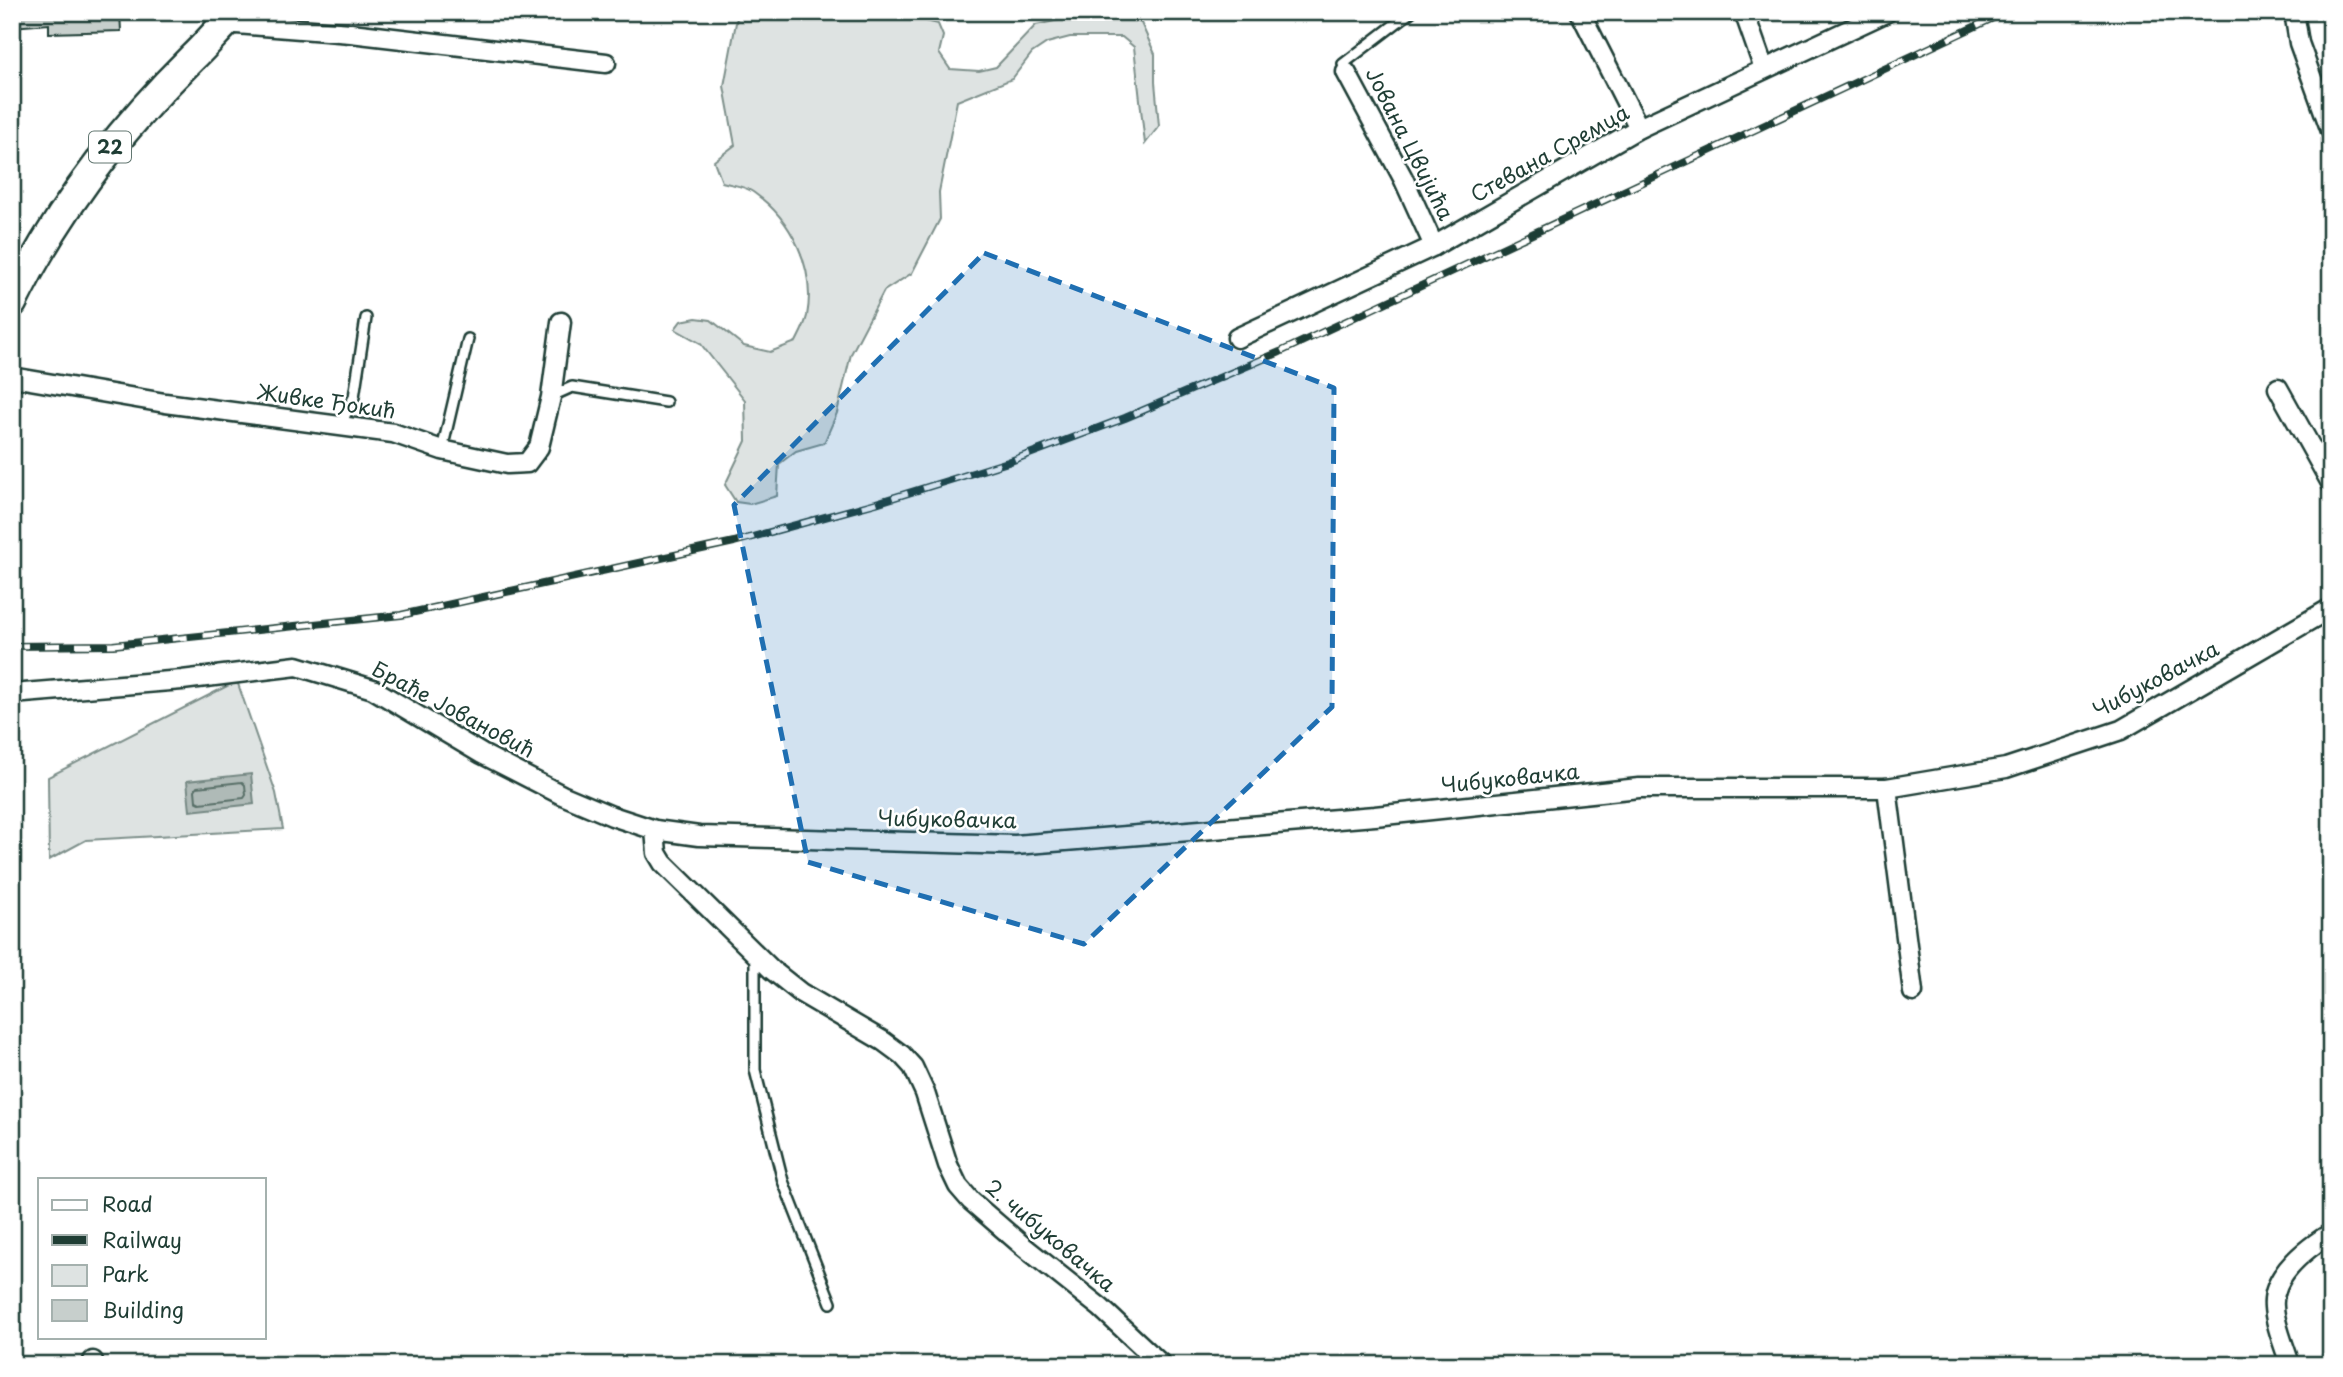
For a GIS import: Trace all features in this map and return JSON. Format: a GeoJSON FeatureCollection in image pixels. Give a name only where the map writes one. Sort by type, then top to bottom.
{"type":"FeatureCollection","features":[{"type":"Feature","properties":{"kind":"main road","name":"22"},"geometry":{"type":"LineString","coordinates":[[12,303],[54,227],[111,146],[154,97],[231,18]]}},
{"type":"Feature","properties":{"kind":"street"},"geometry":{"type":"LineString","coordinates":[[1580,12],[1639,128]]}},
{"type":"Feature","properties":{"kind":"street"},"geometry":{"type":"LineString","coordinates":[[1744,12],[1765,69]]}},
{"type":"Feature","properties":{"kind":"street","name":"Стевана Сремца"},"geometry":{"type":"LineString","coordinates":[[1237,338],[1434,246],[1639,128],[1886,12]]}},
{"type":"Feature","properties":{"kind":"street"},"geometry":{"type":"LineString","coordinates":[[2294,12],[2299,43],[2331,131]]}},
{"type":"Feature","properties":{"kind":"street"},"geometry":{"type":"LineString","coordinates":[[231,18],[606,63]]}},
{"type":"Feature","properties":{"kind":"street","name":"Јована Цвијића"},"geometry":{"type":"LineString","coordinates":[[1346,72],[1403,178],[1434,246]]}},
{"type":"Feature","properties":{"kind":"street","name":"Живке Ђокић"},"geometry":{"type":"LineString","coordinates":[[12,377],[165,403],[393,433],[442,450],[508,464],[527,463],[539,447],[551,397],[561,322]]}},
{"type":"Feature","properties":{"kind":"street"},"geometry":{"type":"LineString","coordinates":[[2278,388],[2331,482]]}},
{"type":"Feature","properties":{"kind":"street","name":"Чибуковачка"},"geometry":{"type":"LineString","coordinates":[[655,830],[699,836],[1015,845],[1376,816],[1639,788],[1887,788],[2006,768],[2121,730],[2330,612]]}},
{"type":"Feature","properties":{"kind":"street","name":"Браће Јовановић"},"geometry":{"type":"LineString","coordinates":[[12,694],[183,680],[297,666],[373,689],[482,754],[562,795],[655,830]]}},
{"type":"Feature","properties":{"kind":"street"},"geometry":{"type":"LineString","coordinates":[[1887,788],[1913,992]]}},
{"type":"Feature","properties":{"kind":"street","name":"2. чибуковачка"},"geometry":{"type":"LineString","coordinates":[[655,830],[654,844],[663,863],[755,954],[801,993],[883,1041],[913,1067],[958,1186],[982,1210],[1101,1308],[1162,1365]]}},
{"type":"Feature","properties":{"kind":"street"},"geometry":{"type":"LineString","coordinates":[[2290,1365],[2273,1306],[2277,1283],[2312,1245],[2331,1233]]}},
{"type":"Feature","properties":{"kind":"lane","name":"Јована Цвијића"},"geometry":{"type":"LineString","coordinates":[[1346,72],[1343,64],[1411,12]]}},
{"type":"Feature","properties":{"kind":"lane"},"geometry":{"type":"LineString","coordinates":[[340,426],[354,397],[366,318]]}},
{"type":"Feature","properties":{"kind":"lane"},"geometry":{"type":"LineString","coordinates":[[442,450],[468,339]]}},
{"type":"Feature","properties":{"kind":"lane"},"geometry":{"type":"LineString","coordinates":[[551,397],[572,387],[666,401]]}},
{"type":"Feature","properties":{"kind":"lane"},"geometry":{"type":"LineString","coordinates":[[755,954],[755,1070],[783,1181],[831,1303]]}},
{"type":"Feature","properties":{"kind":"highlighted area"},"geometry":{"type":"Polygon","coordinates":[[[984,253],[1334,388],[1332,707],[1084,944],[808,862],[734,505],[984,253]]]}},
{"type":"Feature","properties":{"kind":"green space"},"geometry":{"type":"Polygon","coordinates":[[[738,12],[911,12],[922,20],[938,24],[943,36],[939,53],[950,69],[979,71],[996,67],[1036,25],[1064,19],[1127,16],[1141,23],[1155,54],[1159,126],[1145,144],[1134,47],[1122,37],[1070,37],[1047,43],[1032,53],[1012,79],[957,101],[939,192],[940,219],[912,273],[884,291],[851,354],[837,413],[824,443],[796,451],[779,464],[777,496],[750,504],[736,502],[725,485],[746,441],[745,400],[700,343],[675,329],[681,321],[696,318],[711,320],[744,346],[770,352],[796,342],[807,316],[808,281],[798,246],[790,231],[767,203],[753,192],[722,182],[714,161],[735,145],[724,86],[738,12]]]}},
{"type":"Feature","properties":{"kind":"green space"},"geometry":{"type":"Polygon","coordinates":[[[237,681],[276,793],[283,829],[86,840],[49,860],[48,777],[237,681]]]}},
{"type":"Feature","properties":{"kind":"water"},"geometry":{"type":"Polygon","coordinates":[[[251,774],[254,804],[190,811],[187,781],[251,774]]]}},
{"type":"Feature","properties":{"kind":"building"},"geometry":{"type":"Polygon","coordinates":[[[12,12],[120,12],[121,31],[49,33],[49,24],[12,27],[12,12]]]}},
{"type":"Feature","properties":{"kind":"railway"},"geometry":{"type":"LineString","coordinates":[[12,646],[113,645],[401,615],[734,542],[876,503],[1008,462],[1125,418],[1280,352],[2006,12]]}}]}
